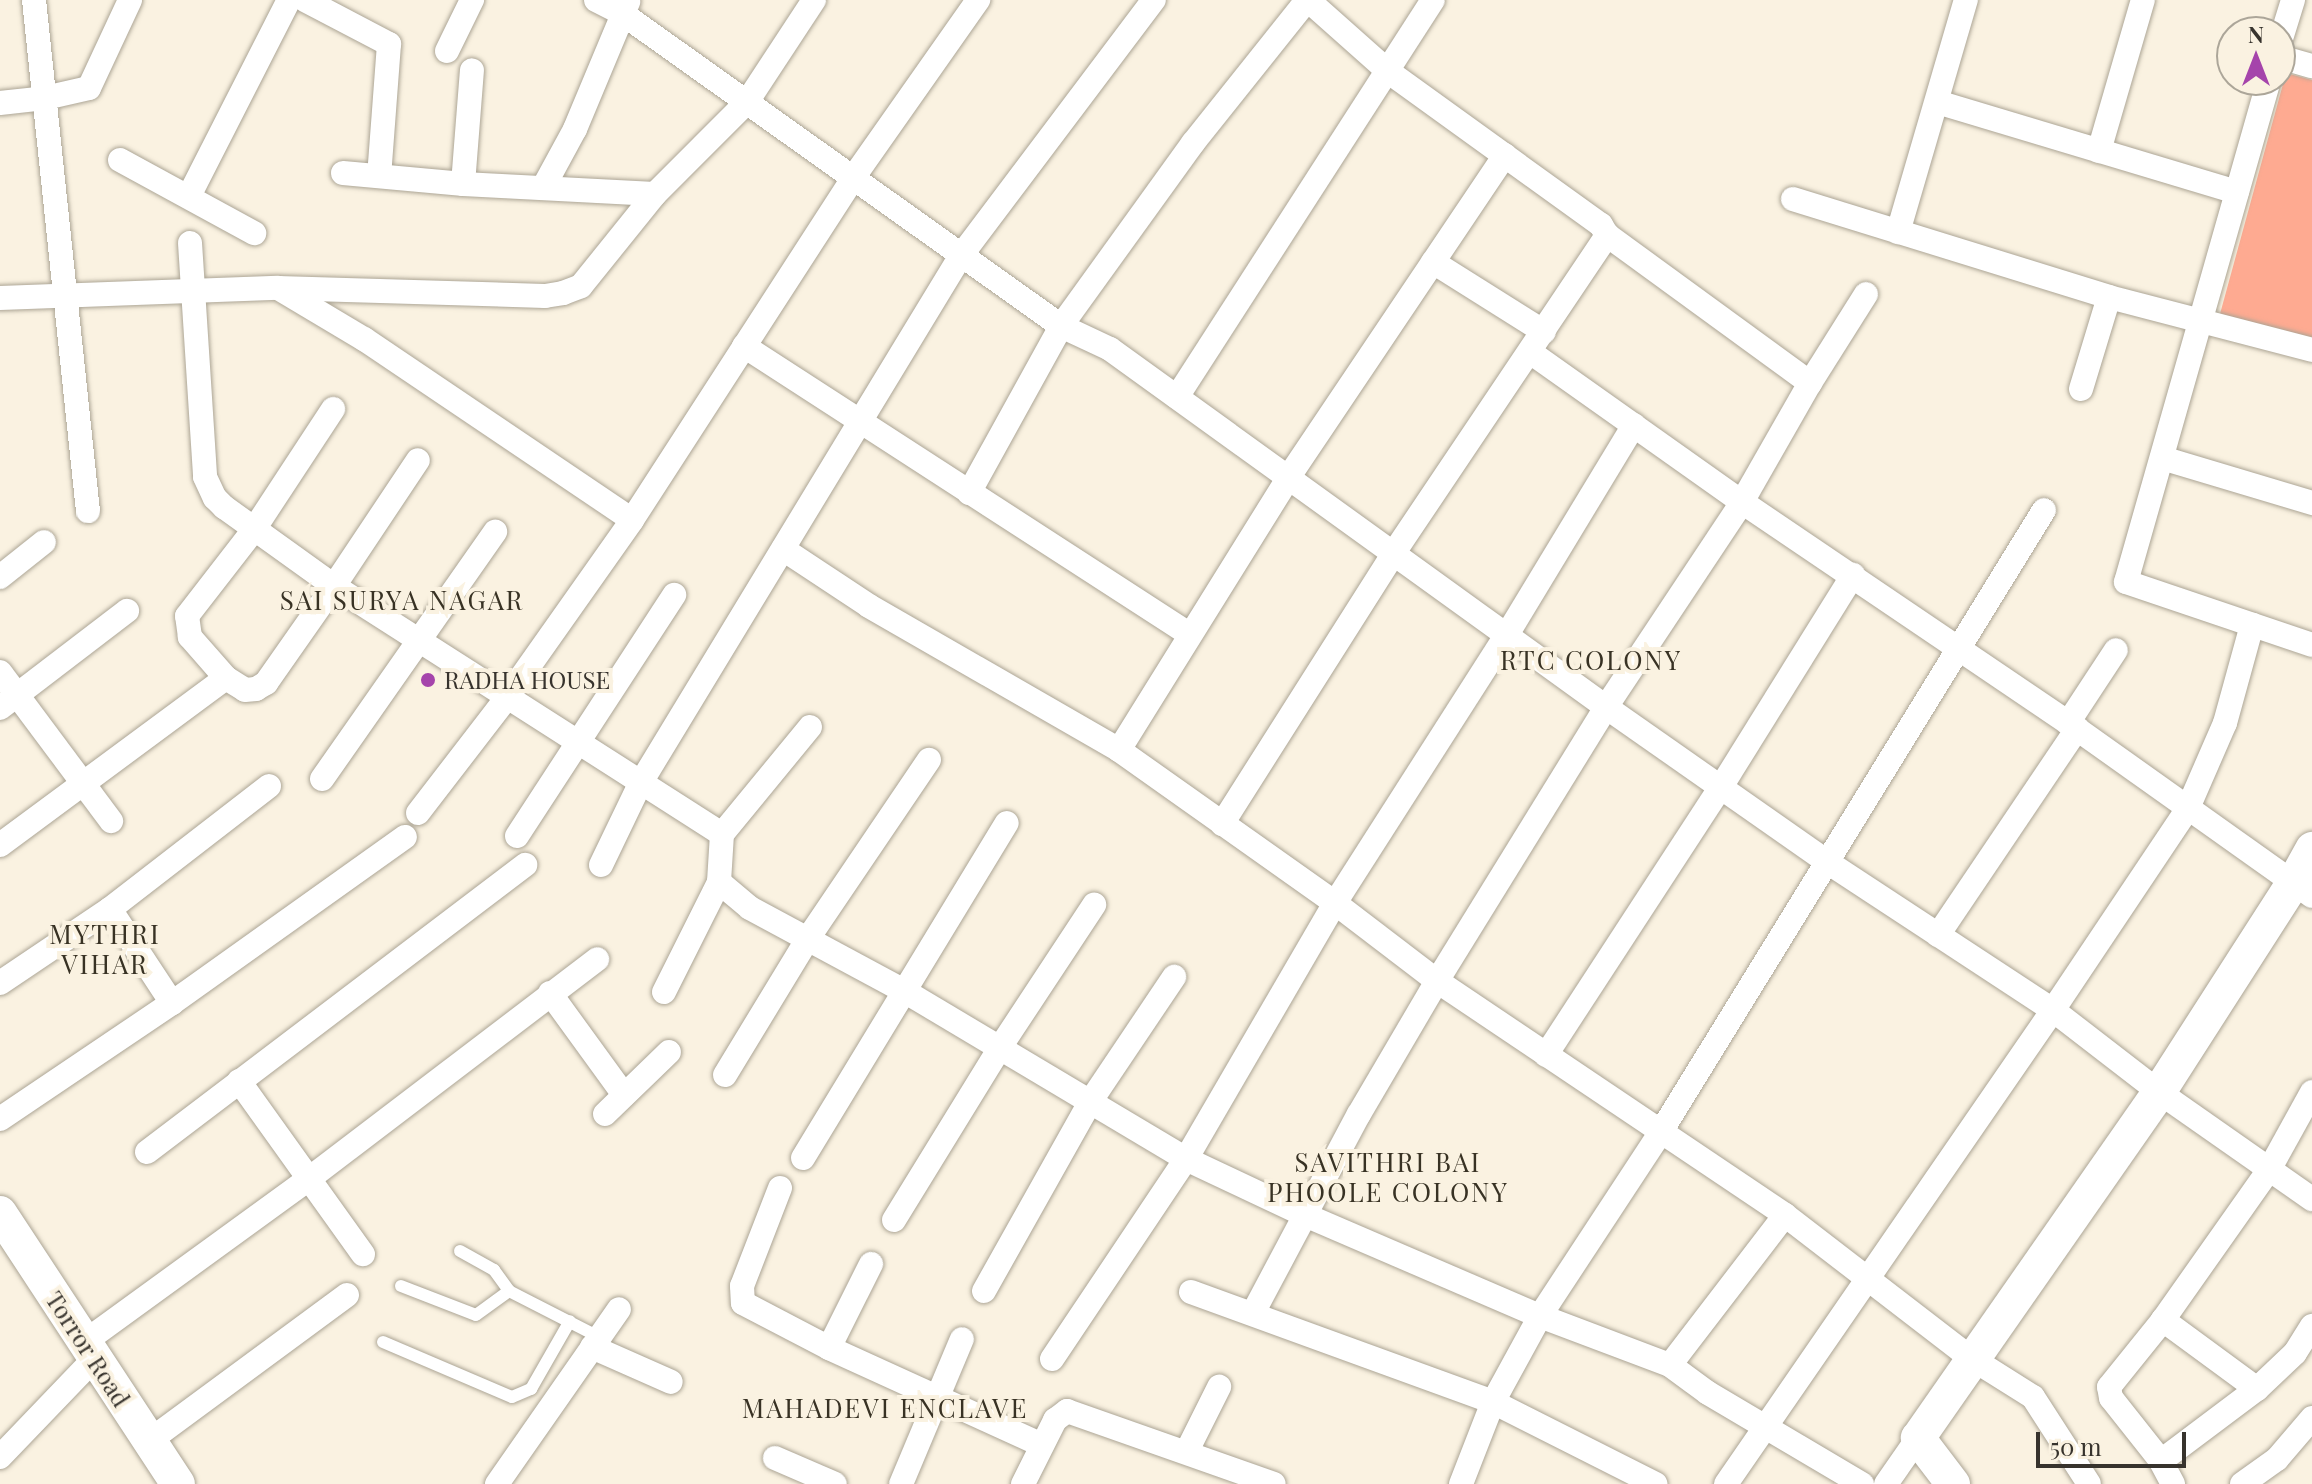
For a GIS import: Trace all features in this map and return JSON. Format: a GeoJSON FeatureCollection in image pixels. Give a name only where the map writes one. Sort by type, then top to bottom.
{"type":"FeatureCollection","features":[{"type":"Feature","properties":{"kind":"street"},"geometry":{"type":"LineString","coordinates":[[34,0],[88,511]]}},
{"type":"Feature","properties":{"kind":"street"},"geometry":{"type":"LineString","coordinates":[[0,103],[45,98],[89,88],[130,0]]}},
{"type":"Feature","properties":{"kind":"street"},"geometry":{"type":"LineString","coordinates":[[189,196],[289,0]]}},
{"type":"Feature","properties":{"kind":"street"},"geometry":{"type":"LineString","coordinates":[[305,0],[389,44],[379,176]]}},
{"type":"Feature","properties":{"kind":"street"},"geometry":{"type":"LineString","coordinates":[[447,51],[472,0]]}},
{"type":"Feature","properties":{"kind":"street"},"geometry":{"type":"LineString","coordinates":[[596,0],[626,7],[747,102],[960,257],[1061,326],[1110,349],[1395,551],[1606,707],[1829,863],[2053,1010],[2159,1092],[2312,1199]]}},
{"type":"Feature","properties":{"kind":"street"},"geometry":{"type":"LineString","coordinates":[[0,298],[278,288],[545,296],[563,293],[581,286],[655,194],[747,102],[814,0]]}},
{"type":"Feature","properties":{"kind":"street"},"geometry":{"type":"LineString","coordinates":[[418,813],[508,696],[632,520],[853,178],[978,0]]}},
{"type":"Feature","properties":{"kind":"street"},"geometry":{"type":"LineString","coordinates":[[601,865],[640,784],[960,257],[1154,0]]}},
{"type":"Feature","properties":{"kind":"street"},"geometry":{"type":"LineString","coordinates":[[969,493],[1061,326],[1193,143],[1307,0],[1389,72],[1601,225],[1607,235],[1810,383]]}},
{"type":"Feature","properties":{"kind":"street"},"geometry":{"type":"LineString","coordinates":[[1177,397],[1433,0]]}},
{"type":"Feature","properties":{"kind":"street"},"geometry":{"type":"LineString","coordinates":[[1898,232],[1966,0]]}},
{"type":"Feature","properties":{"kind":"street"},"geometry":{"type":"LineString","coordinates":[[2099,151],[2143,0]]}},
{"type":"Feature","properties":{"kind":"street"},"geometry":{"type":"LineString","coordinates":[[543,188],[575,129],[626,7]]}},
{"type":"Feature","properties":{"kind":"street"},"geometry":{"type":"LineString","coordinates":[[463,184],[472,70]]}},
{"type":"Feature","properties":{"kind":"street"},"geometry":{"type":"LineString","coordinates":[[2264,96],[2126,582],[2312,645]]}},
{"type":"Feature","properties":{"kind":"street"},"geometry":{"type":"LineString","coordinates":[[1937,102],[2237,192]]}},
{"type":"Feature","properties":{"kind":"street"},"geometry":{"type":"LineString","coordinates":[[1119,750],[1288,478],[1505,155]]}},
{"type":"Feature","properties":{"kind":"street"},"geometry":{"type":"LineString","coordinates":[[120,160],[254,233]]}},
{"type":"Feature","properties":{"kind":"street"},"geometry":{"type":"LineString","coordinates":[[343,173],[463,184],[655,194]]}},
{"type":"Feature","properties":{"kind":"street"},"geometry":{"type":"LineString","coordinates":[[1793,199],[2109,297],[2312,350]]}},
{"type":"Feature","properties":{"kind":"street"},"geometry":{"type":"LineString","coordinates":[[1222,824],[1395,551],[1607,235]]}},
{"type":"Feature","properties":{"kind":"street"},"geometry":{"type":"LineString","coordinates":[[190,243],[205,477],[215,498],[253,531],[334,586],[722,834]]}},
{"type":"Feature","properties":{"kind":"street"},"geometry":{"type":"LineString","coordinates":[[1433,262],[1537,342],[1634,425],[1742,502],[2073,726],[2303,889]]}},
{"type":"Feature","properties":{"kind":"street"},"geometry":{"type":"LineString","coordinates":[[278,288],[364,339],[632,520]]}},
{"type":"Feature","properties":{"kind":"street"},"geometry":{"type":"LineString","coordinates":[[1253,1313],[1437,981],[1606,707],[1742,502],[1810,383],[1866,294]]}},
{"type":"Feature","properties":{"kind":"street"},"geometry":{"type":"LineString","coordinates":[[2081,389],[2109,297]]}},
{"type":"Feature","properties":{"kind":"street"},"geometry":{"type":"LineString","coordinates":[[744,346],[1189,634]]}},
{"type":"Feature","properties":{"kind":"street"},"geometry":{"type":"LineString","coordinates":[[333,409],[253,531],[187,616],[190,637],[226,678],[245,690],[256,689],[266,683],[418,460]]}},
{"type":"Feature","properties":{"kind":"street"},"geometry":{"type":"LineString","coordinates":[[1052,1359],[1186,1159],[1335,903],[1508,633],[1634,425]]}},
{"type":"Feature","properties":{"kind":"street"},"geometry":{"type":"LineString","coordinates":[[2162,458],[2312,503]]}},
{"type":"Feature","properties":{"kind":"street"},"geometry":{"type":"LineString","coordinates":[[1461,1484],[1493,1402],[1540,1316],[1662,1130],[1829,863],[1957,648],[2044,510]]}},
{"type":"Feature","properties":{"kind":"street"},"geometry":{"type":"LineString","coordinates":[[322,779],[495,532]]}},
{"type":"Feature","properties":{"kind":"street"},"geometry":{"type":"LineString","coordinates":[[0,577],[44,542]]}},
{"type":"Feature","properties":{"kind":"street"},"geometry":{"type":"LineString","coordinates":[[783,549],[869,606],[1119,750],[1335,903],[1437,981],[1785,1215],[1971,1358],[2033,1397],[2089,1484]]}},
{"type":"Feature","properties":{"kind":"street"},"geometry":{"type":"LineString","coordinates":[[1546,1055],[1721,787],[1853,575]]}},
{"type":"Feature","properties":{"kind":"street"},"geometry":{"type":"LineString","coordinates":[[517,836],[674,595]]}},
{"type":"Feature","properties":{"kind":"street"},"geometry":{"type":"LineString","coordinates":[[9,702],[127,611]]}},
{"type":"Feature","properties":{"kind":"street"},"geometry":{"type":"LineString","coordinates":[[1726,1484],[1767,1429],[2188,808],[2225,723],[2252,625]]}},
{"type":"Feature","properties":{"kind":"street"},"geometry":{"type":"LineString","coordinates":[[1938,935],[2073,726],[2116,650]]}},
{"type":"Feature","properties":{"kind":"street"},"geometry":{"type":"LineString","coordinates":[[0,672],[9,702],[81,782],[111,821]]}},
{"type":"Feature","properties":{"kind":"street"},"geometry":{"type":"LineString","coordinates":[[0,845],[81,782],[226,678]]}},
{"type":"Feature","properties":{"kind":"street"},"geometry":{"type":"LineString","coordinates":[[664,992],[719,882],[722,834],[810,727]]}},
{"type":"Feature","properties":{"kind":"street"},"geometry":{"type":"LineString","coordinates":[[725,1075],[809,937],[929,760]]}},
{"type":"Feature","properties":{"kind":"street"},"geometry":{"type":"LineString","coordinates":[[0,983],[110,909],[269,786]]}},
{"type":"Feature","properties":{"kind":"street"},"geometry":{"type":"LineString","coordinates":[[803,1158],[1007,823]]}},
{"type":"Feature","properties":{"kind":"street"},"geometry":{"type":"LineString","coordinates":[[0,1119],[172,1003],[405,837]]}},
{"type":"Feature","properties":{"kind":"street"},"geometry":{"type":"LineString","coordinates":[[1886,1484],[1971,1358],[2303,889],[2312,849]]}},
{"type":"Feature","properties":{"kind":"street"},"geometry":{"type":"LineString","coordinates":[[147,1152],[525,865]]}},
{"type":"Feature","properties":{"kind":"street"},"geometry":{"type":"LineString","coordinates":[[719,882],[750,908],[809,937],[906,992],[1186,1159],[1305,1215],[1540,1316],[1670,1365],[1767,1429],[1862,1484]]}},
{"type":"Feature","properties":{"kind":"street"},"geometry":{"type":"LineString","coordinates":[[894,1220],[999,1049],[1094,905]]}},
{"type":"Feature","properties":{"kind":"street"},"geometry":{"type":"LineString","coordinates":[[110,909],[172,1003]]}},
{"type":"Feature","properties":{"kind":"street"},"geometry":{"type":"LineString","coordinates":[[0,1457],[89,1351],[597,959]]}},
{"type":"Feature","properties":{"kind":"street"},"geometry":{"type":"LineString","coordinates":[[984,1291],[1090,1102],[1174,977]]}},
{"type":"Feature","properties":{"kind":"street"},"geometry":{"type":"LineString","coordinates":[[550,993],[624,1095]]}},
{"type":"Feature","properties":{"kind":"street"},"geometry":{"type":"LineString","coordinates":[[605,1114],[669,1052]]}},
{"type":"Feature","properties":{"kind":"street"},"geometry":{"type":"LineString","coordinates":[[239,1081],[363,1254]]}},
{"type":"Feature","properties":{"kind":"street"},"geometry":{"type":"LineString","coordinates":[[2173,1484],[2161,1461],[2111,1398],[2109,1387],[2163,1320],[2269,1170],[2312,1092]]}},
{"type":"Feature","properties":{"kind":"street"},"geometry":{"type":"LineString","coordinates":[[780,1188],[740,1295],[743,1303],[829,1348],[1042,1445]]}},
{"type":"Feature","properties":{"kind":"street","name":"Torror Road"},"geometry":{"type":"LineString","coordinates":[[0,1213],[178,1484]]}},
{"type":"Feature","properties":{"kind":"street"},"geometry":{"type":"LineString","coordinates":[[1670,1365],[1785,1215]]}},
{"type":"Feature","properties":{"kind":"street"},"geometry":{"type":"LineString","coordinates":[[829,1348],[871,1264]]}},
{"type":"Feature","properties":{"kind":"street"},"geometry":{"type":"LineString","coordinates":[[1191,1292],[1493,1402],[1655,1484]]}},
{"type":"Feature","properties":{"kind":"street"},"geometry":{"type":"LineString","coordinates":[[149,1441],[347,1295]]}},
{"type":"Feature","properties":{"kind":"street"},"geometry":{"type":"LineString","coordinates":[[497,1484],[619,1309]]}},
{"type":"Feature","properties":{"kind":"street"},"geometry":{"type":"LineString","coordinates":[[2163,1320],[2257,1389]]}},
{"type":"Feature","properties":{"kind":"street"},"geometry":{"type":"LineString","coordinates":[[2161,1461],[2257,1389],[2303,1359],[2312,1326]]}},
{"type":"Feature","properties":{"kind":"street"},"geometry":{"type":"LineString","coordinates":[[901,1484],[962,1339]]}},
{"type":"Feature","properties":{"kind":"street"},"geometry":{"type":"LineString","coordinates":[[596,1342],[671,1382]]}},
{"type":"Feature","properties":{"kind":"street"},"geometry":{"type":"LineString","coordinates":[[1187,1451],[1219,1387]]}},
{"type":"Feature","properties":{"kind":"street"},"geometry":{"type":"LineString","coordinates":[[1023,1484],[1055,1420],[1067,1411],[1187,1451],[1216,1474],[1274,1484]]}},
{"type":"Feature","properties":{"kind":"street"},"geometry":{"type":"LineString","coordinates":[[2242,1484],[2277,1459],[2312,1418]]}},
{"type":"Feature","properties":{"kind":"street"},"geometry":{"type":"LineString","coordinates":[[1918,1438],[1953,1484]]}},
{"type":"Feature","properties":{"kind":"street"},"geometry":{"type":"LineString","coordinates":[[775,1458],[835,1484]]}},
{"type":"Feature","properties":{"kind":"lane"},"geometry":{"type":"LineString","coordinates":[[460,1251],[494,1270],[509,1291],[570,1321],[596,1342]]}},
{"type":"Feature","properties":{"kind":"lane"},"geometry":{"type":"LineString","coordinates":[[401,1286],[476,1315],[509,1291]]}},
{"type":"Feature","properties":{"kind":"lane"},"geometry":{"type":"LineString","coordinates":[[383,1342],[512,1397],[531,1389],[570,1321]]}},
{"type":"Feature","properties":{"kind":"shaded area"},"geometry":{"type":"Polygon","coordinates":[[[2296,76],[2312,80],[2312,340],[2220,314],[2280,96],[2296,96],[2296,76]]]}},
{"type":"Feature","properties":{"kind":"place","name":"RADHA HOUSE"},"geometry":{"type":"Point","coordinates":[428,680]}},
{"type":"Feature","properties":{"kind":"district","name":"SAI SURYA NAGAR"},"geometry":{"type":"Point","coordinates":[402,600]}},
{"type":"Feature","properties":{"kind":"district","name":"RTC COLONY"},"geometry":{"type":"Point","coordinates":[1591,660]}},
{"type":"Feature","properties":{"kind":"district","name":"MYTHRI VIHAR"},"geometry":{"type":"Point","coordinates":[105,949]}},
{"type":"Feature","properties":{"kind":"district","name":"SAVITHRI BAI PHOOLE COLONY"},"geometry":{"type":"Point","coordinates":[1388,1177]}},
{"type":"Feature","properties":{"kind":"district","name":"MAHADEVI ENCLAVE"},"geometry":{"type":"Point","coordinates":[885,1408]}}]}
